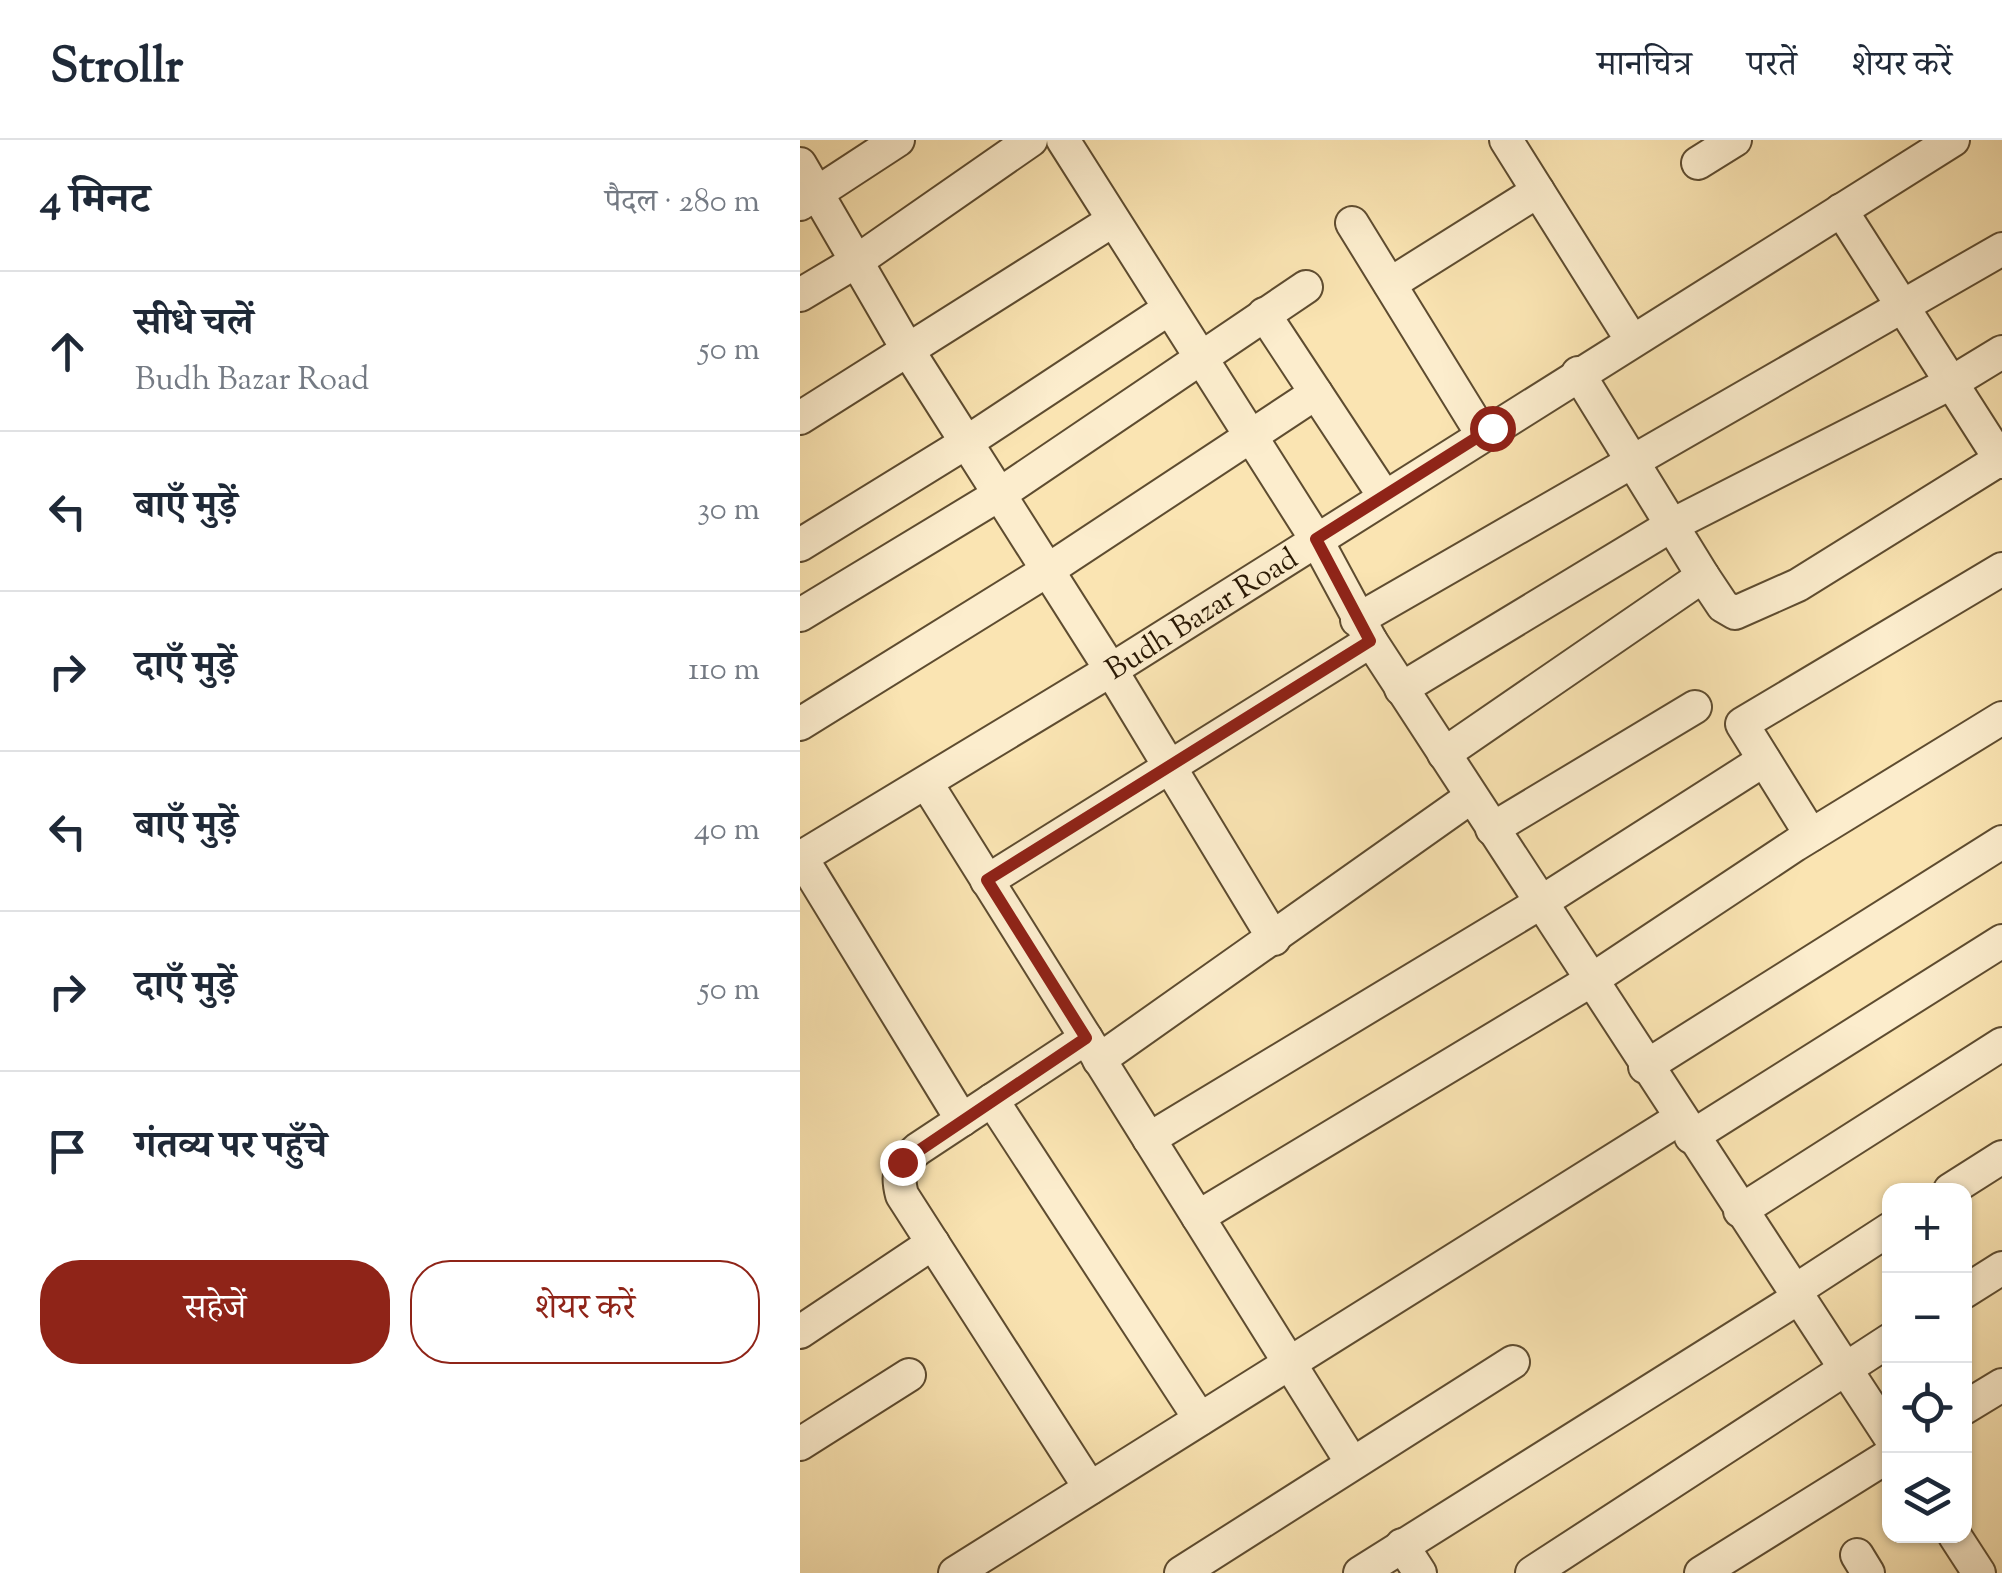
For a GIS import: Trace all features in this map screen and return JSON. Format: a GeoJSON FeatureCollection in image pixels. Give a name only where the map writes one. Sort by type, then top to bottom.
{"type":"FeatureCollection","features":[{"type":"Feature","properties":{"kind":"street"},"geometry":{"type":"LineString","coordinates":[[809,198],[898,140]]}},
{"type":"Feature","properties":{"kind":"street"},"geometry":{"type":"LineString","coordinates":[[800,294],[857,261],[1031,140]]}},
{"type":"Feature","properties":{"kind":"street"},"geometry":{"type":"LineString","coordinates":[[1063,140],[1167,310],[1316,539],[1364,630],[1645,1067],[1882,1425]]}},
{"type":"Feature","properties":{"kind":"street"},"geometry":{"type":"LineString","coordinates":[[1506,140],[1631,339]]}},
{"type":"Feature","properties":{"kind":"street"},"geometry":{"type":"LineString","coordinates":[[1698,163],[1736,140]]}},
{"type":"Feature","properties":{"kind":"street","name":"Budh Bazar Road"},"geometry":{"type":"LineString","coordinates":[[800,857],[1111,670],[1947,142]]}},
{"type":"Feature","properties":{"kind":"street"},"geometry":{"type":"LineString","coordinates":[[800,164],[809,198],[857,261],[909,352],[1111,670],[1274,939]]}},
{"type":"Feature","properties":{"kind":"street"},"geometry":{"type":"LineString","coordinates":[[1390,284],[1538,191]]}},
{"type":"Feature","properties":{"kind":"street"},"geometry":{"type":"LineString","coordinates":[[1578,373],[1703,576],[1723,606],[1735,613],[1798,584],[2001,460],[1842,210]]}},
{"type":"Feature","properties":{"kind":"street"},"geometry":{"type":"LineString","coordinates":[[800,418],[1112,221]]}},
{"type":"Feature","properties":{"kind":"street"},"geometry":{"type":"LineString","coordinates":[[1352,222],[1482,434]]}},
{"type":"Feature","properties":{"kind":"street"},"geometry":{"type":"LineString","coordinates":[[987,880],[1170,768],[1364,630],[1632,462],[1904,309],[2002,249]]}},
{"type":"Feature","properties":{"kind":"street"},"geometry":{"type":"LineString","coordinates":[[800,615],[1000,494],[1306,287]]}},
{"type":"Feature","properties":{"kind":"street"},"geometry":{"type":"LineString","coordinates":[[800,545],[967,442],[1167,310]]}},
{"type":"Feature","properties":{"kind":"street"},"geometry":{"type":"LineString","coordinates":[[1264,314],[1384,496]]}},
{"type":"Feature","properties":{"kind":"street"},"geometry":{"type":"LineString","coordinates":[[1401,688],[1672,525],[1951,383],[2002,352]]}},
{"type":"Feature","properties":{"kind":"street"},"geometry":{"type":"LineString","coordinates":[[800,724],[1048,570],[1316,394]]}},
{"type":"Feature","properties":{"kind":"street"},"geometry":{"type":"LineString","coordinates":[[1811,835],[1742,724],[2002,569]]}},
{"type":"Feature","properties":{"kind":"street"},"geometry":{"type":"LineString","coordinates":[[1444,754],[1703,576]]}},
{"type":"Feature","properties":{"kind":"street"},"geometry":{"type":"LineString","coordinates":[[1492,829],[1694,707]]}},
{"type":"Feature","properties":{"kind":"street"},"geometry":{"type":"LineString","coordinates":[[1198,1217],[1590,981],[1811,835],[2002,718]]}},
{"type":"Feature","properties":{"kind":"street"},"geometry":{"type":"LineString","coordinates":[[1149,1139],[1540,904],[1764,760]]}},
{"type":"Feature","properties":{"kind":"street"},"geometry":{"type":"LineString","coordinates":[[927,784],[1352,1463]]}},
{"type":"Feature","properties":{"kind":"street"},"geometry":{"type":"LineString","coordinates":[[1090,1488],[902,1194],[897,1176],[902,1162],[992,1100],[1092,1049],[1274,939],[1471,797]]}},
{"type":"Feature","properties":{"kind":"street"},"geometry":{"type":"LineString","coordinates":[[1645,1067],[2002,842]]}},
{"type":"Feature","properties":{"kind":"street"},"geometry":{"type":"LineString","coordinates":[[800,857],[962,1120]]}},
{"type":"Feature","properties":{"kind":"street"},"geometry":{"type":"LineString","coordinates":[[955,1573],[1290,1363],[2002,940]]}},
{"type":"Feature","properties":{"kind":"street"},"geometry":{"type":"LineString","coordinates":[[1740,1211],[2002,1044]]}},
{"type":"Feature","properties":{"kind":"street"},"geometry":{"type":"LineString","coordinates":[[992,1100],[1200,1420]]}},
{"type":"Feature","properties":{"kind":"street"},"geometry":{"type":"LineString","coordinates":[[1961,1183],[2002,1157]]}},
{"type":"Feature","properties":{"kind":"street"},"geometry":{"type":"LineString","coordinates":[[1360,1573],[1882,1235]]}},
{"type":"Feature","properties":{"kind":"street"},"geometry":{"type":"LineString","coordinates":[[800,1332],[933,1243]]}},
{"type":"Feature","properties":{"kind":"street"},"geometry":{"type":"LineString","coordinates":[[1972,1287],[2002,1268]]}},
{"type":"Feature","properties":{"kind":"street"},"geometry":{"type":"LineString","coordinates":[[1532,1573],[1882,1345]]}},
{"type":"Feature","properties":{"kind":"street"},"geometry":{"type":"LineString","coordinates":[[1182,1573],[1513,1362]]}},
{"type":"Feature","properties":{"kind":"street"},"geometry":{"type":"LineString","coordinates":[[800,1444],[909,1375]]}},
{"type":"Feature","properties":{"kind":"street"},"geometry":{"type":"LineString","coordinates":[[1972,1403],[2002,1385]]}},
{"type":"Feature","properties":{"kind":"street"},"geometry":{"type":"LineString","coordinates":[[1701,1573],[1882,1461]]}},
{"type":"Feature","properties":{"kind":"street"},"geometry":{"type":"LineString","coordinates":[[1959,1543],[1978,1573]]}},
{"type":"Feature","properties":{"kind":"street"},"geometry":{"type":"LineString","coordinates":[[1402,1545],[1420,1573]]}},
{"type":"Feature","properties":{"kind":"route"},"geometry":{"type":"LineString","coordinates":[[902,1162],[1086,1038],[987,880],[1370,641],[1316,539],[1492,428]]}}]}
